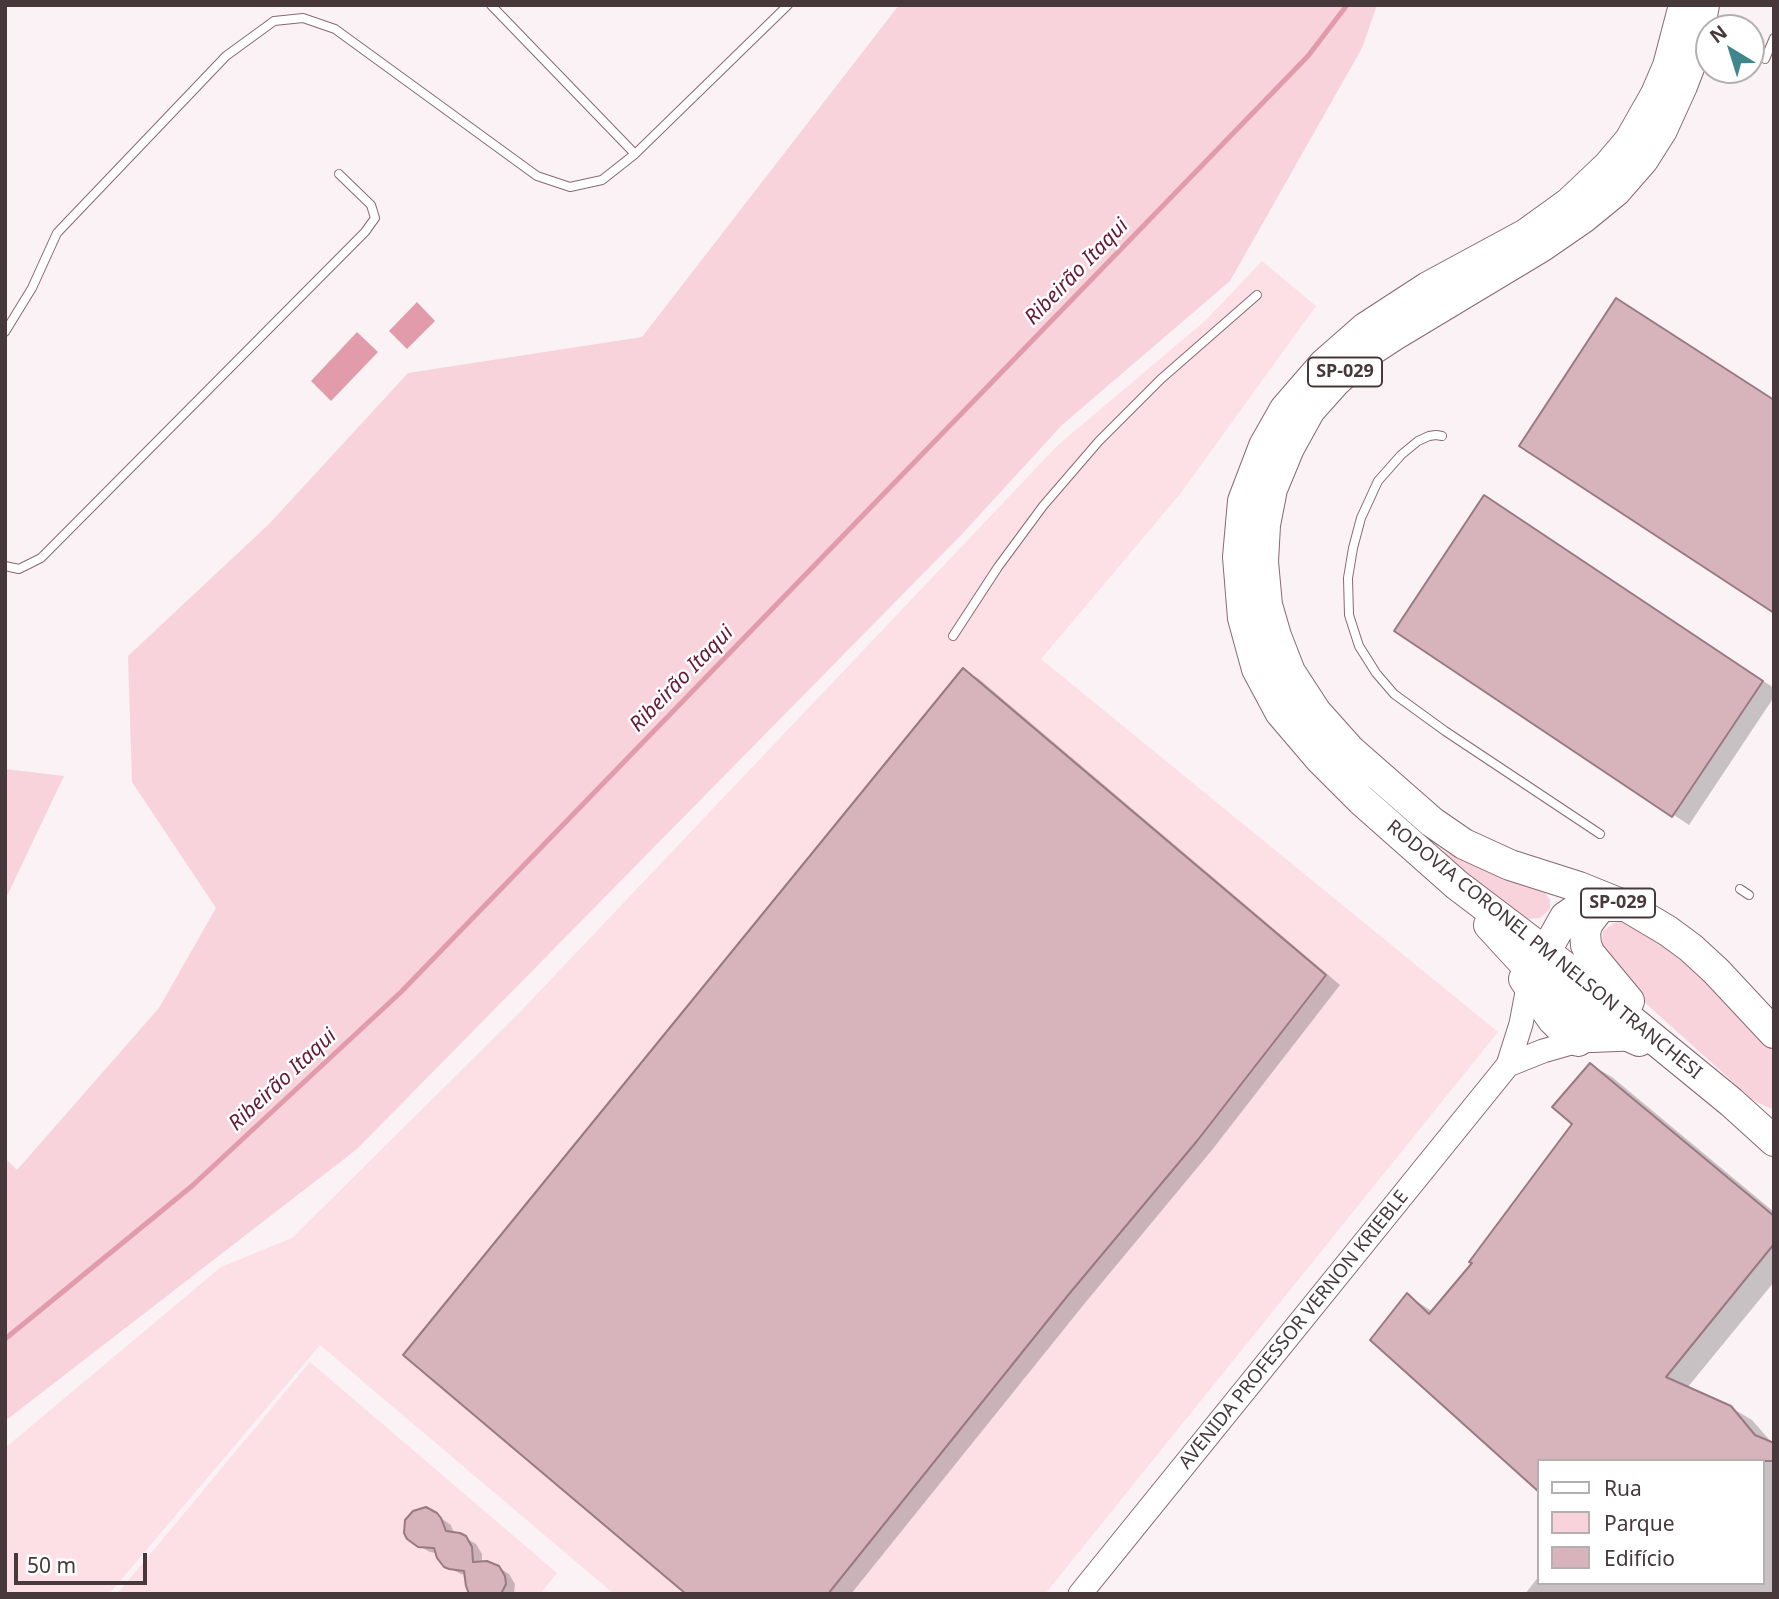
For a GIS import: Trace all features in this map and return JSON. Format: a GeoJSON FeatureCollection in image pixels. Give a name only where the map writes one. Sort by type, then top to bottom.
{"type":"FeatureCollection","features":[{"type":"Feature","properties":{"kind":"highway","name":"RODOVIA CORONEL PM NELSON TRANCHESI"},"geometry":{"type":"LineString","coordinates":[[1684,5],[1668,66],[1656,94],[1630,140],[1608,166],[1569,203],[1526,234],[1417,294],[1365,328],[1324,364],[1285,409],[1264,446],[1244,501],[1238,557],[1243,618],[1257,669],[1280,712],[1321,760],[1361,800],[1457,885],[1536,970],[1678,1058],[1774,1141]]}},
{"type":"Feature","properties":{"kind":"highway","name":"RODOVIA CORONEL PM NELSON TRANCHESI"},"geometry":{"type":"LineString","coordinates":[[1704,5],[1695,52],[1662,130],[1643,160],[1616,191],[1541,247],[1364,355],[1310,410],[1289,448],[1272,489],[1265,526],[1263,562],[1267,605],[1290,672],[1316,712],[1350,750],[1432,822],[1464,844],[1510,865],[1578,887],[1668,930],[1716,971],[1774,1033]]}},
{"type":"Feature","properties":{"kind":"highway","name":"SP-029"},"geometry":{"type":"LineString","coordinates":[[1335,382],[1454,317],[1558,255],[1628,206],[1647,185],[1672,148],[1700,84]]}},
{"type":"Feature","properties":{"kind":"highway","name":"SP-029"},"geometry":{"type":"LineString","coordinates":[[1457,885],[1496,934],[1567,1001],[1589,1016],[1678,1058]]}},
{"type":"Feature","properties":{"kind":"highway","name":"SP-029"},"geometry":{"type":"LineString","coordinates":[[1578,1041],[1563,1030],[1543,1007],[1536,970],[1571,911],[1588,904],[1613,906]]}},
{"type":"Feature","properties":{"kind":"highway","name":"SP-029"},"geometry":{"type":"LineString","coordinates":[[1613,906],[1588,923],[1585,932],[1590,954],[1678,1058]]}},
{"type":"Feature","properties":{"kind":"highway","name":"SP-029"},"geometry":{"type":"LineString","coordinates":[[1731,1102],[1763,1118],[1774,1120]]}},
{"type":"Feature","properties":{"kind":"street","name":"AVENIDA PROFESSOR VERNON KRIEBLE"},"geometry":{"type":"LineString","coordinates":[[1080,1594],[1508,1065],[1536,970]]}},
{"type":"Feature","properties":{"kind":"street","name":"AVENIDA PROFESSOR VERNON KRIEBLE"},"geometry":{"type":"LineString","coordinates":[[1508,1065],[1578,1041],[1634,1038]]}},
{"type":"Feature","properties":{"kind":"lane"},"geometry":{"type":"LineString","coordinates":[[491,5],[635,155]]}},
{"type":"Feature","properties":{"kind":"lane"},"geometry":{"type":"LineString","coordinates":[[5,332],[32,288],[57,233],[226,56],[274,21],[303,18],[335,29],[537,176],[570,187],[602,180],[635,155],[788,5]]}},
{"type":"Feature","properties":{"kind":"lane"},"geometry":{"type":"LineString","coordinates":[[1765,59],[1774,38]]}},
{"type":"Feature","properties":{"kind":"lane"},"geometry":{"type":"LineString","coordinates":[[5,566],[19,569],[41,558],[365,232],[375,218],[371,205],[339,174]]}},
{"type":"Feature","properties":{"kind":"lane"},"geometry":{"type":"LineString","coordinates":[[953,636],[1042,506],[1099,441],[1161,379],[1257,295]]}},
{"type":"Feature","properties":{"kind":"lane"},"geometry":{"type":"LineString","coordinates":[[1442,436],[1429,436],[1418,441],[1401,455],[1378,481],[1361,518],[1348,578],[1349,615],[1359,646],[1376,673],[1394,694],[1600,834]]}},
{"type":"Feature","properties":{"kind":"lane"},"geometry":{"type":"LineString","coordinates":[[1740,888],[1749,895]]}},
{"type":"Feature","properties":{"kind":"shaded area"},"geometry":{"type":"Polygon","coordinates":[[[1262,261],[1316,306],[1180,494],[1041,659],[1498,1032],[1045,1594],[614,1594],[320,1345],[109,1594],[7,1594],[5,1448],[221,1267],[292,1238],[518,1014],[1058,445],[1206,320],[1262,261]]]}},
{"type":"Feature","properties":{"kind":"shaded area"},"geometry":{"type":"Polygon","coordinates":[[[417,302],[435,321],[407,349],[389,331],[417,302]]]}},
{"type":"Feature","properties":{"kind":"shaded area"},"geometry":{"type":"Polygon","coordinates":[[[357,332],[378,352],[331,401],[311,381],[357,332]]]}},
{"type":"Feature","properties":{"kind":"shaded area"},"geometry":{"type":"Polygon","coordinates":[[[310,1362],[557,1573],[540,1594],[117,1594],[310,1362]]]}},
{"type":"Feature","properties":{"kind":"green space"},"geometry":{"type":"Polygon","coordinates":[[[899,5],[1377,5],[1362,48],[1230,281],[1062,425],[963,533],[357,1149],[5,1421],[5,1158],[17,1170],[159,1008],[216,908],[132,782],[128,656],[269,524],[408,373],[642,337],[899,5]]]}},
{"type":"Feature","properties":{"kind":"green space"},"geometry":{"type":"Polygon","coordinates":[[[5,769],[64,776],[5,900],[5,769]]]}},
{"type":"Feature","properties":{"kind":"green space"},"geometry":{"type":"Polygon","coordinates":[[[1433,847],[1545,893],[1550,900],[1550,909],[1540,918],[1526,919],[1433,847]]]}},
{"type":"Feature","properties":{"kind":"green space"},"geometry":{"type":"Polygon","coordinates":[[[1627,921],[1640,928],[1705,980],[1774,1052],[1774,1110],[1753,1100],[1631,990],[1607,956],[1602,943],[1603,931],[1614,923],[1627,921]]]}},
{"type":"Feature","properties":{"kind":"building"},"geometry":{"type":"Polygon","coordinates":[[[1616,298],[1774,400],[1774,613],[1519,446],[1616,298]]]}},
{"type":"Feature","properties":{"kind":"building"},"geometry":{"type":"Polygon","coordinates":[[[1484,495],[1763,681],[1672,817],[1394,631],[1484,495]]]}},
{"type":"Feature","properties":{"kind":"building"},"geometry":{"type":"Polygon","coordinates":[[[963,668],[1326,975],[1197,1141],[1069,1294],[828,1594],[686,1594],[403,1355],[963,668]]]}},
{"type":"Feature","properties":{"kind":"building"},"geometry":{"type":"Polygon","coordinates":[[[1590,1063],[1774,1216],[1774,1244],[1666,1377],[1731,1406],[1755,1435],[1774,1443],[1774,1461],[1538,1459],[1538,1491],[1370,1340],[1407,1293],[1429,1314],[1472,1263],[1469,1262],[1572,1124],[1552,1107],[1590,1063]]]}},
{"type":"Feature","properties":{"kind":"building"},"geometry":{"type":"Polygon","coordinates":[[[426,1507],[437,1513],[446,1531],[466,1536],[472,1547],[473,1562],[487,1561],[499,1566],[506,1584],[501,1594],[469,1594],[464,1571],[444,1567],[434,1548],[418,1547],[407,1539],[404,1533],[405,1520],[413,1511],[426,1507]]]}},
{"type":"Feature","properties":{"kind":"waterway","name":"Ribeirão Itaqui"},"geometry":{"type":"LineString","coordinates":[[5,1339],[192,1186],[401,992],[1308,56],[1347,5]]}}]}
